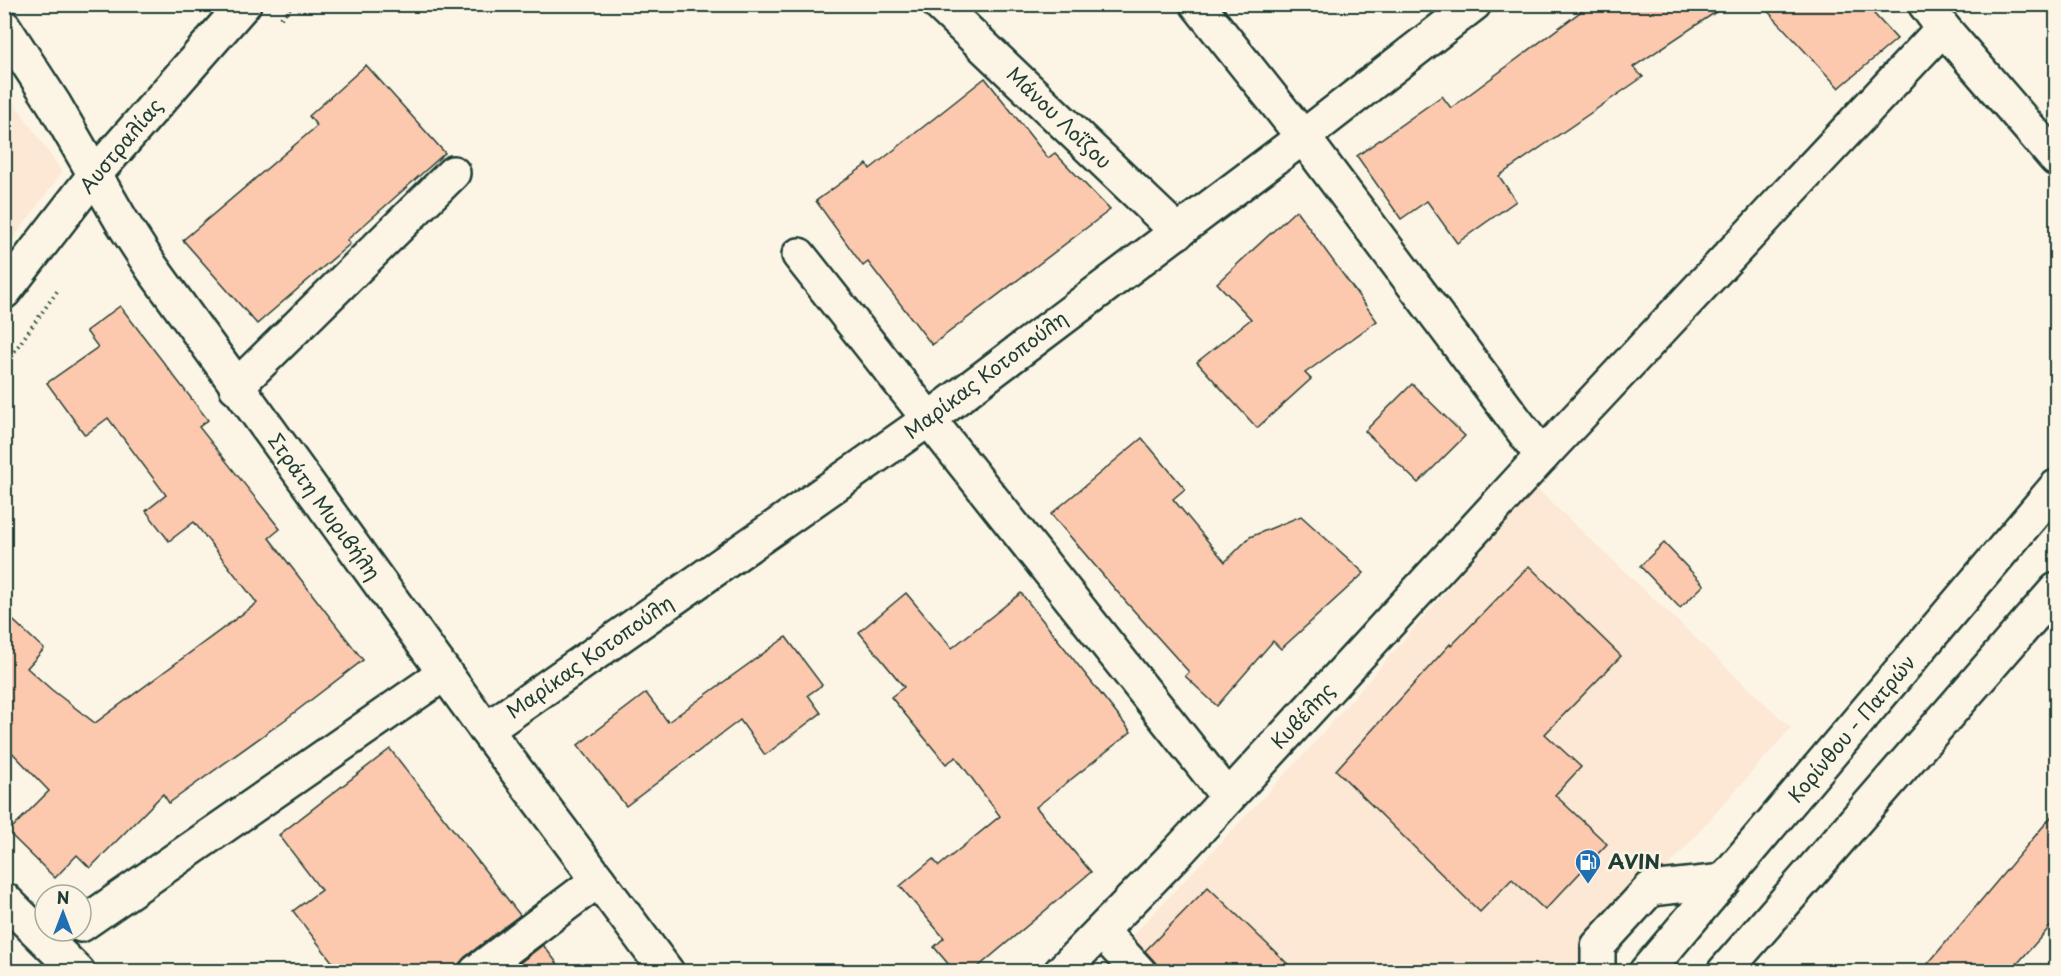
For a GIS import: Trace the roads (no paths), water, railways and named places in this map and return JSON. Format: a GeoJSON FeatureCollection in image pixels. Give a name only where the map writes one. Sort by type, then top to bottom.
{"type":"FeatureCollection","features":[{"type":"Feature","properties":{"kind":"main road","name":"Αυστραλίας"},"geometry":{"type":"LineString","coordinates":[[4,292],[96,173],[244,4]]}},
{"type":"Feature","properties":{"kind":"main road","name":"Μάνου Λοΐζου"},"geometry":{"type":"LineString","coordinates":[[939,4],[1178,232]]}},
{"type":"Feature","properties":{"kind":"main road"},"geometry":{"type":"LineString","coordinates":[[1197,4],[1303,137],[1542,456]]}},
{"type":"Feature","properties":{"kind":"main road","name":"Μαρίκας Κοτοπούλη"},"geometry":{"type":"LineString","coordinates":[[486,730],[929,419],[1303,137],[1474,4]]}},
{"type":"Feature","properties":{"kind":"main road"},"geometry":{"type":"LineString","coordinates":[[1934,16],[2056,159]]}},
{"type":"Feature","properties":{"kind":"main road","name":"Κυβέλης"},"geometry":{"type":"LineString","coordinates":[[1061,972],[1102,932],[1228,797],[1542,456],[1934,16]]}},
{"type":"Feature","properties":{"kind":"main road","name":"Στράτη Μυριβήλη"},"geometry":{"type":"LineString","coordinates":[[4,27],[96,173],[136,244],[236,387],[486,730],[667,972]]}},
{"type":"Feature","properties":{"kind":"main road"},"geometry":{"type":"LineString","coordinates":[[236,387],[453,173]]}},
{"type":"Feature","properties":{"kind":"main road"},"geometry":{"type":"LineString","coordinates":[[799,255],[1228,797]]}},
{"type":"Feature","properties":{"kind":"main road","name":"Κορίνθου - Πατρών"},"geometry":{"type":"LineString","coordinates":[[1646,972],[2056,487]]}},
{"type":"Feature","properties":{"kind":"main road"},"geometry":{"type":"LineString","coordinates":[[1724,972],[2056,590]]}},
{"type":"Feature","properties":{"kind":"main road"},"geometry":{"type":"LineString","coordinates":[[93,917],[445,673]]}},
{"type":"Feature","properties":{"kind":"main road"},"geometry":{"type":"LineString","coordinates":[[476,972],[598,880]]}},
{"type":"Feature","properties":{"kind":"main road"},"geometry":{"type":"LineString","coordinates":[[1598,972],[1598,946],[1650,889],[1724,881]]}},
{"type":"Feature","properties":{"kind":"main road"},"geometry":{"type":"LineString","coordinates":[[4,899],[33,918]]}},
{"type":"Feature","properties":{"kind":"main road"},"geometry":{"type":"LineString","coordinates":[[1102,932],[1139,972]]}},
{"type":"Feature","properties":{"kind":"main road"},"geometry":{"type":"LineString","coordinates":[[64,943],[78,972]]}},
{"type":"Feature","properties":{"kind":"place","name":"AVIN"},"geometry":{"type":"Point","coordinates":[1588,885]}}]}
